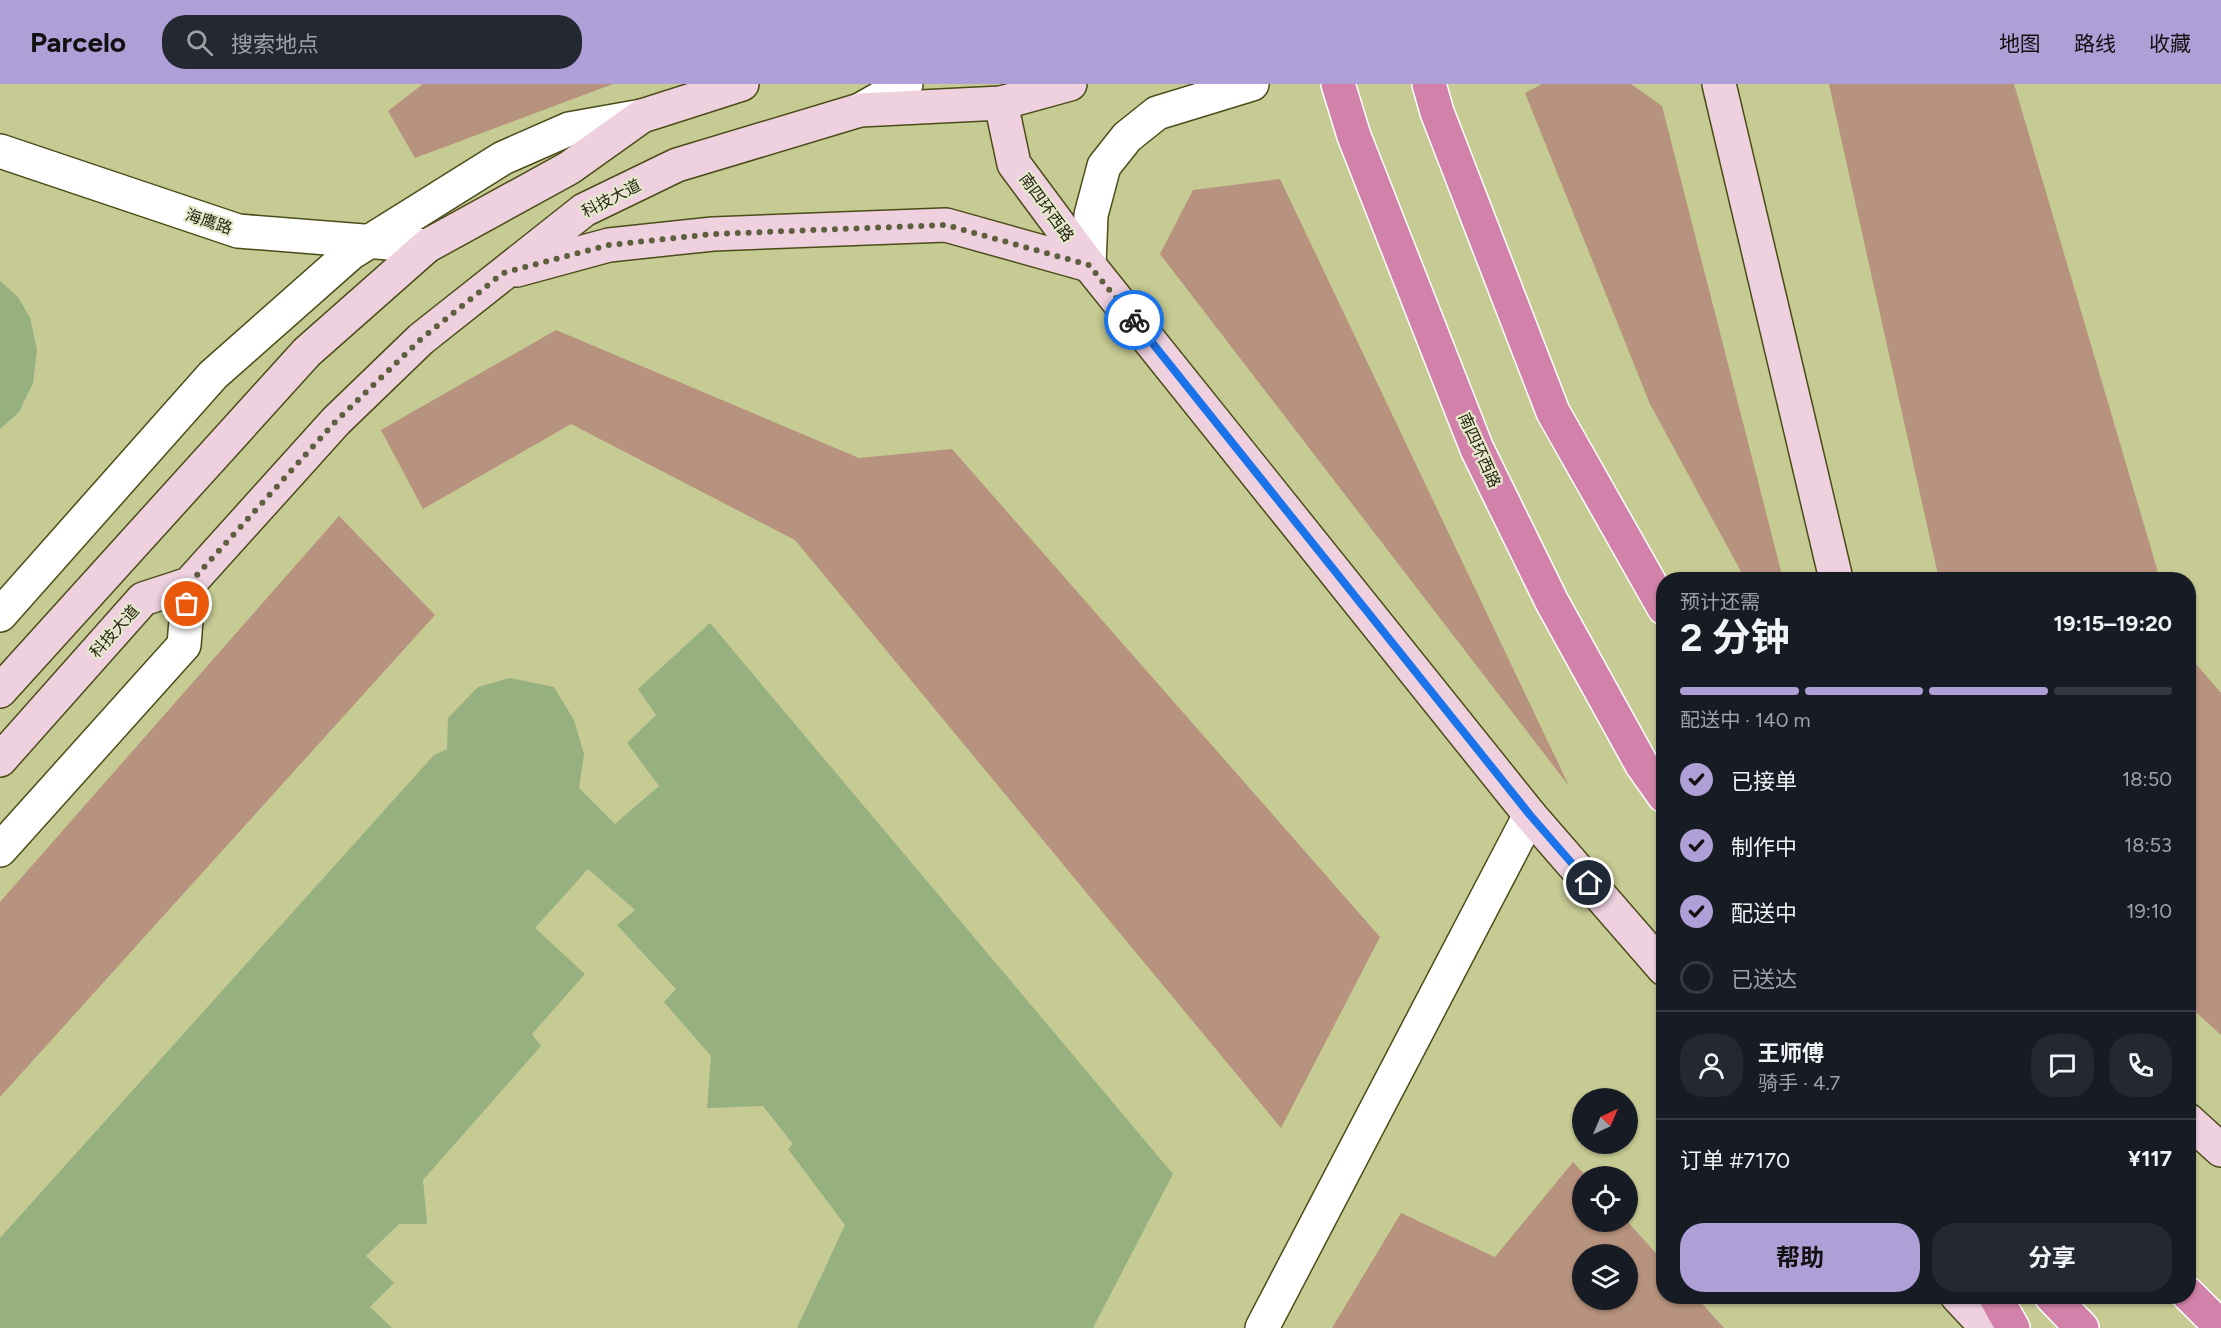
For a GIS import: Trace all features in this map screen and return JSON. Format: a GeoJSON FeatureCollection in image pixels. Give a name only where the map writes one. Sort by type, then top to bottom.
{"type":"FeatureCollection","features":[{"type":"Feature","properties":{"kind":"highway","name":"南四环西路"},"geometry":{"type":"LineString","coordinates":[[1338,84],[1354,136],[1477,449],[1552,602],[1642,765],[1656,785]]}},
{"type":"Feature","properties":{"kind":"highway"},"geometry":{"type":"LineString","coordinates":[[1433,98],[1553,411],[1656,594]]}},
{"type":"Feature","properties":{"kind":"highway"},"geometry":{"type":"LineString","coordinates":[[2196,1302],[2221,1326]]}},
{"type":"Feature","properties":{"kind":"highway"},"geometry":{"type":"LineString","coordinates":[[2000,1304],[2013,1328]]}},
{"type":"Feature","properties":{"kind":"highway"},"geometry":{"type":"LineString","coordinates":[[2059,1304],[2082,1328]]}},
{"type":"Feature","properties":{"kind":"main road"},"geometry":{"type":"LineString","coordinates":[[0,691],[307,352],[427,246],[569,168],[642,117],[742,84]]}},
{"type":"Feature","properties":{"kind":"main road","name":"科技大道"},"geometry":{"type":"LineString","coordinates":[[0,760],[142,599],[189,584],[336,421],[421,339],[584,210],[677,165],[860,110],[1070,84]]}},
{"type":"Feature","properties":{"kind":"main road"},"geometry":{"type":"LineString","coordinates":[[1719,84],[1834,572]]}},
{"type":"Feature","properties":{"kind":"main road","name":"南四环西路"},"geometry":{"type":"LineString","coordinates":[[999,94],[1014,164],[1089,265],[1530,815],[1656,960]]}},
{"type":"Feature","properties":{"kind":"main road"},"geometry":{"type":"LineString","coordinates":[[503,273],[609,245],[713,234],[946,225],[1089,265]]}},
{"type":"Feature","properties":{"kind":"main road"},"geometry":{"type":"LineString","coordinates":[[2196,1127],[2221,1150]]}},
{"type":"Feature","properties":{"kind":"main road"},"geometry":{"type":"LineString","coordinates":[[1964,1304],[1987,1328]]}},
{"type":"Feature","properties":{"kind":"street"},"geometry":{"type":"LineString","coordinates":[[860,110],[906,84]]}},
{"type":"Feature","properties":{"kind":"street"},"geometry":{"type":"LineString","coordinates":[[1089,265],[1091,215],[1104,166],[1127,137],[1157,113],[1252,84]]}},
{"type":"Feature","properties":{"kind":"street"},"geometry":{"type":"LineString","coordinates":[[0,615],[213,375],[351,253],[503,158],[569,129],[642,117]]}},
{"type":"Feature","properties":{"kind":"street","name":"海鹰路"},"geometry":{"type":"LineString","coordinates":[[0,151],[238,231],[427,246]]}},
{"type":"Feature","properties":{"kind":"street"},"geometry":{"type":"LineString","coordinates":[[0,850],[184,645],[189,584]]}},
{"type":"Feature","properties":{"kind":"street"},"geometry":{"type":"LineString","coordinates":[[1262,1328],[1530,815]]}},
{"type":"Feature","properties":{"kind":"shaded area"},"geometry":{"type":"Polygon","coordinates":[[[423,84],[613,84],[415,158],[388,111],[423,84]]]}},
{"type":"Feature","properties":{"kind":"shaded area"},"geometry":{"type":"Polygon","coordinates":[[[1542,84],[1631,84],[1662,106],[1781,572],[1741,572],[1650,404],[1525,93],[1542,84]]]}},
{"type":"Feature","properties":{"kind":"shaded area"},"geometry":{"type":"Polygon","coordinates":[[[1829,84],[2014,84],[2158,572],[1937,572],[1829,84]]]}},
{"type":"Feature","properties":{"kind":"shaded area"},"geometry":{"type":"Polygon","coordinates":[[[1280,179],[1569,786],[1160,254],[1193,190],[1280,179]]]}},
{"type":"Feature","properties":{"kind":"shaded area"},"geometry":{"type":"Polygon","coordinates":[[[556,330],[859,458],[952,449],[1380,937],[1281,1128],[795,540],[571,424],[423,509],[381,430],[556,330]]]}},
{"type":"Feature","properties":{"kind":"shaded area"},"geometry":{"type":"Polygon","coordinates":[[[339,516],[435,615],[0,1097],[0,902],[339,516]]]}},
{"type":"Feature","properties":{"kind":"shaded area"},"geometry":{"type":"Polygon","coordinates":[[[2196,664],[2221,693],[2221,1035],[2196,1012],[2196,664]]]}},
{"type":"Feature","properties":{"kind":"shaded area"},"geometry":{"type":"Polygon","coordinates":[[[1573,1162],[1577,1166],[1572,1166],[1572,1232],[1637,1232],[1656,1253],[1656,1304],[1702,1304],[1724,1328],[1332,1328],[1401,1213],[1495,1257],[1573,1162]]]}},
{"type":"Feature","properties":{"kind":"building"},"geometry":{"type":"Polygon","coordinates":[[[0,281],[18,297],[30,318],[37,350],[33,383],[19,412],[0,429],[0,281]]]}},
{"type":"Feature","properties":{"kind":"building"},"geometry":{"type":"Polygon","coordinates":[[[710,623],[1173,1174],[1093,1328],[797,1328],[845,1225],[788,1149],[793,1144],[763,1106],[707,1108],[711,1056],[664,1002],[676,989],[617,925],[635,910],[588,869],[535,928],[585,974],[532,1034],[541,1046],[423,1180],[427,1224],[399,1224],[366,1256],[394,1283],[370,1307],[392,1328],[0,1328],[0,1238],[434,755],[447,749],[448,718],[478,687],[510,678],[554,687],[574,720],[584,754],[579,788],[615,824],[659,786],[627,743],[656,715],[638,689],[710,623]]]}},
{"type":"Feature","properties":{"kind":"way so far"},"geometry":{"type":"LineString","coordinates":[[187,604],[189,584],[336,421],[421,339],[503,273],[609,245],[713,234],[946,225],[1089,265],[1134,320]]}},
{"type":"Feature","properties":{"kind":"route"},"geometry":{"type":"LineString","coordinates":[[1134,320],[1530,815],[1589,883]]}}]}
